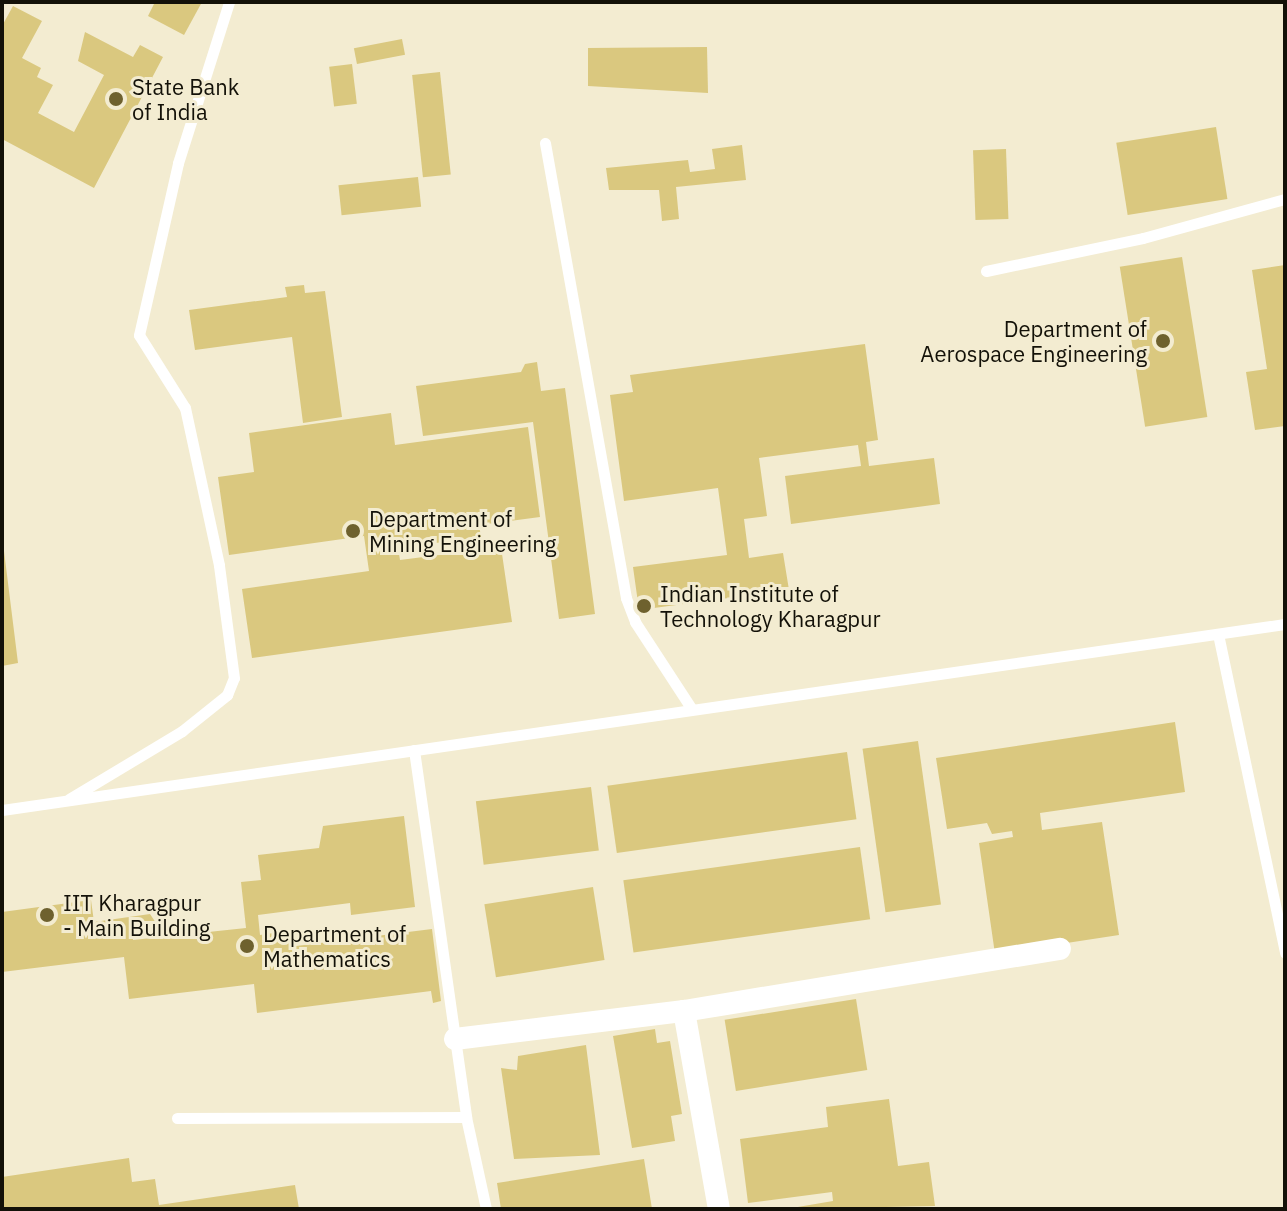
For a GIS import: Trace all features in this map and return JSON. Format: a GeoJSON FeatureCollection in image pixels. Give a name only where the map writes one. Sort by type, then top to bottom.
{"type":"FeatureCollection","features":[{"type":"Feature","properties":{"kind":"street"},"geometry":{"type":"LineString","coordinates":[[455,1039],[684,1011],[1060,949]]}},
{"type":"Feature","properties":{"kind":"street"},"geometry":{"type":"LineString","coordinates":[[684,1011],[719,1209]]}},
{"type":"Feature","properties":{"kind":"lane"},"geometry":{"type":"LineString","coordinates":[[64,801],[182,731],[227,695],[234,678],[219,565],[185,408],[139,335],[178,163],[229,2]]}},
{"type":"Feature","properties":{"kind":"lane"},"geometry":{"type":"LineString","coordinates":[[545,143],[626,598],[635,622],[691,708]]}},
{"type":"Feature","properties":{"kind":"lane"},"geometry":{"type":"LineString","coordinates":[[986,271],[1143,238],[1285,199]]}},
{"type":"Feature","properties":{"kind":"lane"},"geometry":{"type":"LineString","coordinates":[[2,810],[1285,624]]}},
{"type":"Feature","properties":{"kind":"lane"},"geometry":{"type":"LineString","coordinates":[[1218,634],[1285,953]]}},
{"type":"Feature","properties":{"kind":"lane"},"geometry":{"type":"LineString","coordinates":[[414,750],[466,1117],[486,1209]]}},
{"type":"Feature","properties":{"kind":"lane"},"geometry":{"type":"LineString","coordinates":[[177,1118],[466,1117]]}},
{"type":"Feature","properties":{"kind":"building"},"geometry":{"type":"Polygon","coordinates":[[[155,2],[202,2],[184,35],[148,16],[155,2]]]}},
{"type":"Feature","properties":{"kind":"building","name":"State Bank of India"},"geometry":{"type":"Polygon","coordinates":[[[13,6],[42,21],[22,58],[41,68],[37,77],[53,85],[38,113],[74,132],[104,75],[78,61],[85,32],[133,57],[140,45],[163,57],[94,188],[2,139],[2,26],[13,6]]]}},
{"type":"Feature","properties":{"kind":"building"},"geometry":{"type":"Polygon","coordinates":[[[402,39],[405,55],[357,64],[354,48],[402,39]]]}},
{"type":"Feature","properties":{"kind":"building"},"geometry":{"type":"Polygon","coordinates":[[[707,47],[708,93],[588,86],[588,48],[707,47]]]}},
{"type":"Feature","properties":{"kind":"building"},"geometry":{"type":"Polygon","coordinates":[[[352,64],[357,104],[334,107],[329,67],[352,64]]]}},
{"type":"Feature","properties":{"kind":"building"},"geometry":{"type":"Polygon","coordinates":[[[440,72],[451,174],[423,177],[412,75],[440,72]]]}},
{"type":"Feature","properties":{"kind":"building"},"geometry":{"type":"Polygon","coordinates":[[[1216,127],[1227,199],[1128,215],[1116,143],[1216,127]]]}},
{"type":"Feature","properties":{"kind":"building"},"geometry":{"type":"Polygon","coordinates":[[[742,145],[746,180],[676,187],[679,219],[662,221],[659,190],[609,190],[606,168],[688,160],[690,172],[715,169],[712,149],[742,145]]]}},
{"type":"Feature","properties":{"kind":"building"},"geometry":{"type":"Polygon","coordinates":[[[1006,149],[1008,219],[975,220],[973,150],[1006,149]]]}},
{"type":"Feature","properties":{"kind":"building"},"geometry":{"type":"Polygon","coordinates":[[[418,177],[421,207],[342,215],[338,185],[418,177]]]}},
{"type":"Feature","properties":{"kind":"building","name":"Department of Aerospace Engineering"},"geometry":{"type":"Polygon","coordinates":[[[1182,257],[1207,417],[1145,427],[1120,267],[1182,257]]]}},
{"type":"Feature","properties":{"kind":"building"},"geometry":{"type":"Polygon","coordinates":[[[1285,265],[1285,426],[1255,430],[1246,372],[1267,369],[1252,270],[1285,265]]]}},
{"type":"Feature","properties":{"kind":"building"},"geometry":{"type":"Polygon","coordinates":[[[304,285],[305,293],[325,291],[342,417],[303,423],[292,337],[195,350],[189,310],[287,297],[285,287],[304,285]]]}},
{"type":"Feature","properties":{"kind":"building"},"geometry":{"type":"Polygon","coordinates":[[[865,344],[878,440],[866,442],[869,466],[934,458],[940,504],[791,524],[785,476],[861,466],[858,445],[759,458],[767,516],[744,519],[749,558],[783,553],[789,590],[639,610],[633,567],[727,555],[718,488],[624,501],[610,395],[633,392],[630,375],[865,344]]]}},
{"type":"Feature","properties":{"kind":"building","name":"Department of Mining Engineering"},"geometry":{"type":"Polygon","coordinates":[[[537,362],[541,391],[565,388],[595,614],[559,619],[533,422],[423,436],[416,386],[521,372],[525,364],[537,362]]]}},
{"type":"Feature","properties":{"kind":"building","name":"Department of Mining Engineering"},"geometry":{"type":"Polygon","coordinates":[[[391,413],[395,445],[528,427],[540,517],[479,525],[481,537],[398,548],[400,560],[501,547],[512,622],[252,658],[242,589],[369,571],[364,536],[229,555],[218,477],[254,472],[249,433],[391,413]]]}},
{"type":"Feature","properties":{"kind":"building"},"geometry":{"type":"Polygon","coordinates":[[[2,535],[18,663],[2,666],[2,535]]]}},
{"type":"Feature","properties":{"kind":"building"},"geometry":{"type":"Polygon","coordinates":[[[1175,722],[1185,792],[1040,813],[1042,830],[1102,822],[1119,935],[995,954],[979,843],[1013,837],[1012,831],[992,834],[987,823],[947,829],[936,758],[1175,722]]]}},
{"type":"Feature","properties":{"kind":"building"},"geometry":{"type":"Polygon","coordinates":[[[918,741],[941,904],[886,912],[863,749],[918,741]]]}},
{"type":"Feature","properties":{"kind":"building"},"geometry":{"type":"Polygon","coordinates":[[[847,752],[856,819],[617,853],[607,786],[847,752]]]}},
{"type":"Feature","properties":{"kind":"building"},"geometry":{"type":"Polygon","coordinates":[[[591,787],[599,851],[484,865],[476,801],[591,787]]]}},
{"type":"Feature","properties":{"kind":"building","name":"IIT Kharagpur - Main Building"},"geometry":{"type":"Polygon","coordinates":[[[404,816],[415,907],[351,915],[350,903],[258,915],[260,935],[294,930],[296,946],[432,929],[441,1001],[433,1003],[431,991],[257,1013],[254,984],[129,999],[124,957],[2,972],[2,912],[91,900],[94,922],[150,914],[158,926],[132,929],[133,940],[246,928],[241,882],[261,880],[258,855],[319,848],[323,826],[404,816]]]}},
{"type":"Feature","properties":{"kind":"building"},"geometry":{"type":"Polygon","coordinates":[[[860,847],[870,919],[633,953],[623,880],[860,847]]]}},
{"type":"Feature","properties":{"kind":"building"},"geometry":{"type":"Polygon","coordinates":[[[593,887],[605,960],[496,977],[484,904],[593,887]]]}},
{"type":"Feature","properties":{"kind":"building"},"geometry":{"type":"Polygon","coordinates":[[[856,999],[867,1070],[736,1091],[725,1020],[856,999]]]}},
{"type":"Feature","properties":{"kind":"building"},"geometry":{"type":"Polygon","coordinates":[[[655,1029],[657,1043],[670,1041],[682,1114],[671,1116],[675,1141],[632,1148],[613,1036],[655,1029]]]}},
{"type":"Feature","properties":{"kind":"building"},"geometry":{"type":"Polygon","coordinates":[[[586,1045],[600,1155],[514,1159],[501,1068],[517,1070],[518,1056],[586,1045]]]}},
{"type":"Feature","properties":{"kind":"building"},"geometry":{"type":"Polygon","coordinates":[[[889,1099],[898,1166],[929,1162],[935,1206],[786,1209],[833,1201],[832,1192],[748,1203],[740,1139],[828,1127],[826,1107],[889,1099]]]}},
{"type":"Feature","properties":{"kind":"building"},"geometry":{"type":"Polygon","coordinates":[[[129,1158],[132,1182],[155,1179],[159,1205],[295,1185],[299,1209],[2,1209],[2,1177],[129,1158]]]}},
{"type":"Feature","properties":{"kind":"building"},"geometry":{"type":"Polygon","coordinates":[[[644,1159],[652,1209],[501,1209],[497,1183],[644,1159]]]}},
{"type":"Feature","properties":{"kind":"place","name":"State Bank of India"},"geometry":{"type":"Point","coordinates":[116,99]}},
{"type":"Feature","properties":{"kind":"place","name":"Department of Aerospace Engineering"},"geometry":{"type":"Point","coordinates":[1163,341]}},
{"type":"Feature","properties":{"kind":"place","name":"Department of Mining Engineering"},"geometry":{"type":"Point","coordinates":[353,531]}},
{"type":"Feature","properties":{"kind":"place","name":"Indian Institute of Technology Kharagpur"},"geometry":{"type":"Point","coordinates":[644,606]}},
{"type":"Feature","properties":{"kind":"place","name":"IIT Kharagpur - Main Building"},"geometry":{"type":"Point","coordinates":[47,915]}},
{"type":"Feature","properties":{"kind":"place","name":"Department of Mathematics"},"geometry":{"type":"Point","coordinates":[247,946]}}]}
